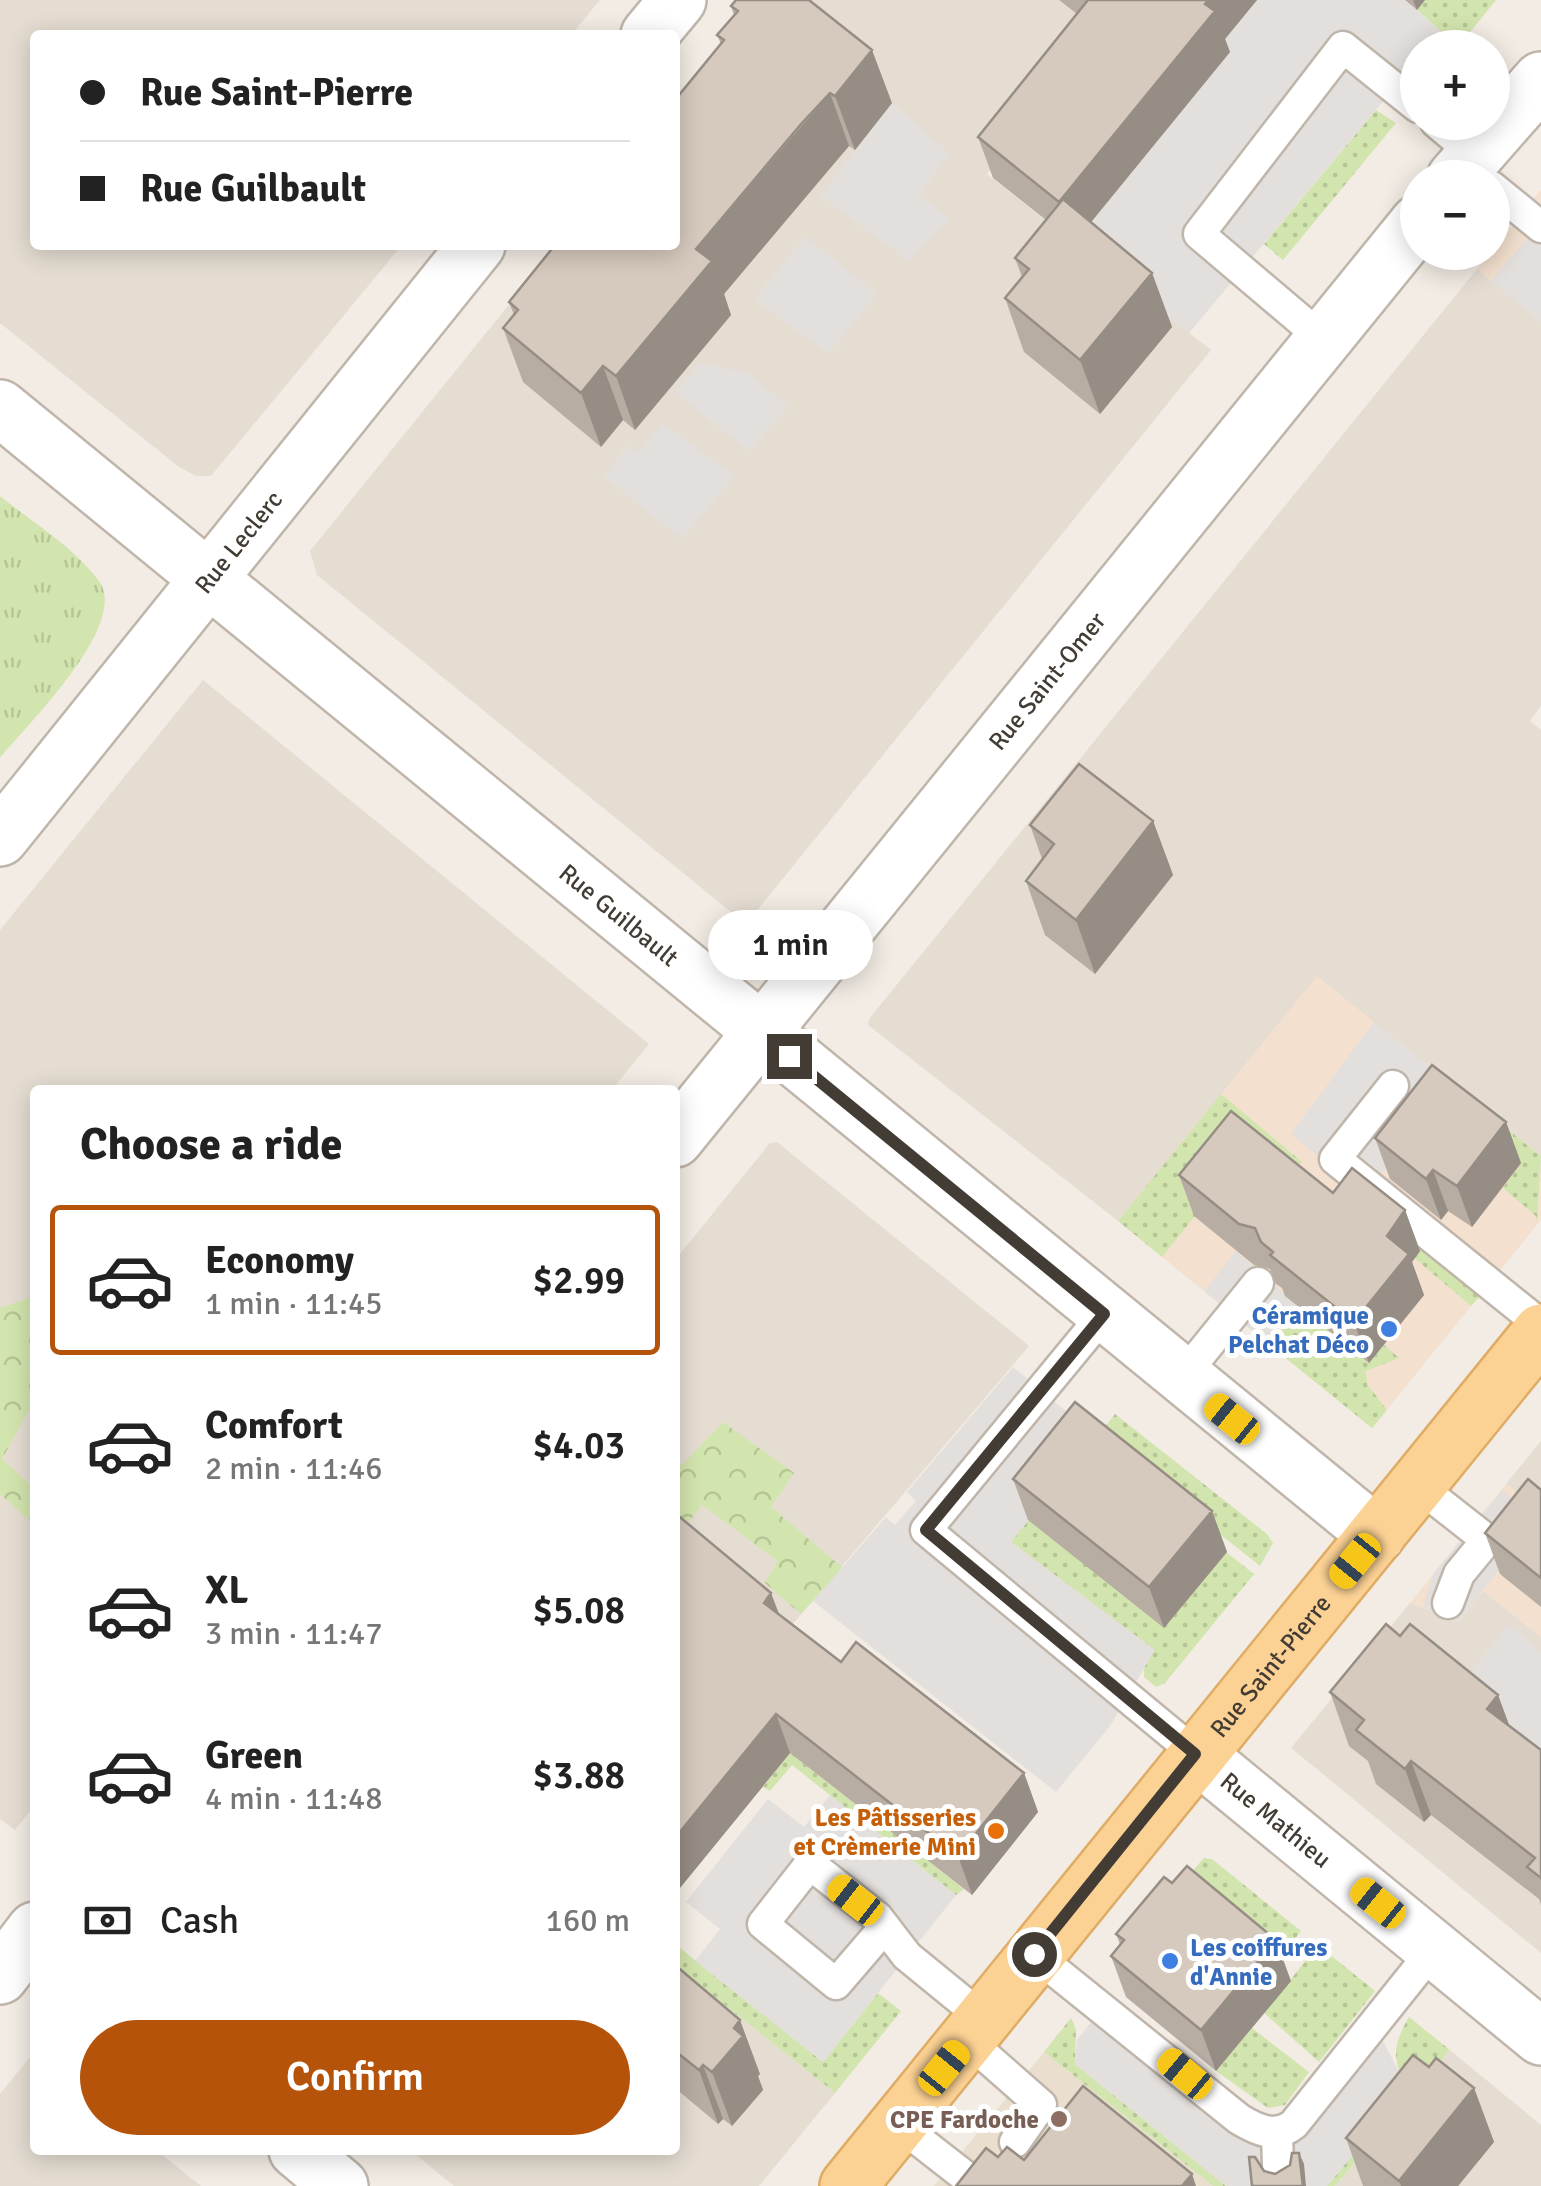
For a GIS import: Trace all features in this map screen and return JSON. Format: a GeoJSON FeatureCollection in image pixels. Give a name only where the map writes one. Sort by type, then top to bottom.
{"type":"FeatureCollection","features":[{"type":"Feature","properties":{"kind":"main road","name":"Rue Saint-Pierre"},"geometry":{"type":"LineString","coordinates":[[848,2186],[1541,1332]]}},
{"type":"Feature","properties":{"kind":"street"},"geometry":{"type":"LineString","coordinates":[[653,30],[678,0]]}},
{"type":"Feature","properties":{"kind":"street"},"geometry":{"type":"LineString","coordinates":[[1471,160],[1541,80]]}},
{"type":"Feature","properties":{"kind":"street","name":"Rue Saint-Omer"},"geometry":{"type":"LineString","coordinates":[[680,1133],[1400,245]]}},
{"type":"Feature","properties":{"kind":"street","name":"Rue Leclerc"},"geometry":{"type":"LineString","coordinates":[[0,838],[206,577],[473,250]]}},
{"type":"Feature","properties":{"kind":"street","name":"Rue Guilbault"},"geometry":{"type":"LineString","coordinates":[[0,408],[1377,1535]]}},
{"type":"Feature","properties":{"kind":"street","name":"Rue Mathieu"},"geometry":{"type":"LineString","coordinates":[[1195,1754],[1541,2036]]}},
{"type":"Feature","properties":{"kind":"street"},"geometry":{"type":"LineString","coordinates":[[0,1903],[30,1926]]}},
{"type":"Feature","properties":{"kind":"street"},"geometry":{"type":"LineString","coordinates":[[0,1976],[30,1937]]}},
{"type":"Feature","properties":{"kind":"street"},"geometry":{"type":"LineString","coordinates":[[303,2155],[340,2186]]}},
{"type":"Feature","properties":{"kind":"lane"},"geometry":{"type":"LineString","coordinates":[[1324,339],[1198,234],[1343,47],[1400,93]]}},
{"type":"Feature","properties":{"kind":"lane"},"geometry":{"type":"LineString","coordinates":[[1510,201],[1541,227]]}},
{"type":"Feature","properties":{"kind":"lane"},"geometry":{"type":"LineString","coordinates":[[1393,1086],[1334,1158],[1541,1324]]}},
{"type":"Feature","properties":{"kind":"lane"},"geometry":{"type":"LineString","coordinates":[[1182,1377],[1258,1282]]}},
{"type":"Feature","properties":{"kind":"lane"},"geometry":{"type":"LineString","coordinates":[[1104,1314],[926,1530],[1195,1754]]}},
{"type":"Feature","properties":{"kind":"lane"},"geometry":{"type":"LineString","coordinates":[[1418,1485],[1487,1540],[1459,1574],[1448,1603]]}},
{"type":"Feature","properties":{"kind":"lane"},"geometry":{"type":"LineString","coordinates":[[884,1927],[1041,2105],[1015,2142]]}},
{"type":"Feature","properties":{"kind":"lane"},"geometry":{"type":"LineString","coordinates":[[1034,1954],[1240,2119],[1256,2129],[1277,2132],[1294,2124],[1434,1949]]}},
{"type":"Feature","properties":{"kind":"lane"},"geometry":{"type":"LineString","coordinates":[[898,2124],[975,2184]]}},
{"type":"Feature","properties":{"kind":"lane"},"geometry":{"type":"LineString","coordinates":[[1277,2132],[1278,2167]]}},
{"type":"Feature","properties":{"kind":"shaded area"},"geometry":{"type":"Polygon","coordinates":[[[0,0],[600,0],[575,30],[30,30],[30,250],[398,250],[211,476],[196,476],[179,467],[0,323],[0,0]]]}},
{"type":"Feature","properties":{"kind":"shaded area"},"geometry":{"type":"Polygon","coordinates":[[[755,0],[1059,0],[1102,34],[987,174],[1211,350],[755,913],[745,917],[736,916],[317,575],[310,551],[553,250],[680,250],[680,93],[755,0]]]}},
{"type":"Feature","properties":{"kind":"shaded area"},"geometry":{"type":"Polygon","coordinates":[[[1257,0],[1405,0],[1439,30],[1400,30],[1400,84],[1189,333],[1074,243],[1229,53],[1220,45],[1257,0]]]}},
{"type":"Feature","properties":{"kind":"shaded area"},"geometry":{"type":"Polygon","coordinates":[[[892,103],[949,153],[919,195],[950,219],[909,261],[820,196],[892,103]]]}},
{"type":"Feature","properties":{"kind":"shaded area"},"geometry":{"type":"Polygon","coordinates":[[[1541,190],[1541,322],[1478,270],[1510,270],[1510,228],[1541,190]]]}},
{"type":"Feature","properties":{"kind":"shaded area"},"geometry":{"type":"Polygon","coordinates":[[[1541,222],[1541,322],[1491,281],[1500,270],[1510,270],[1510,259],[1541,222]]]}},
{"type":"Feature","properties":{"kind":"shaded area"},"geometry":{"type":"Polygon","coordinates":[[[805,236],[877,294],[828,354],[754,299],[805,236]]]}},
{"type":"Feature","properties":{"kind":"shaded area"},"geometry":{"type":"Polygon","coordinates":[[[1476,270],[1541,322],[1541,706],[1530,721],[1541,730],[1541,1156],[1317,977],[1118,1221],[868,1025],[1476,270]]]}},
{"type":"Feature","properties":{"kind":"shaded area"},"geometry":{"type":"Polygon","coordinates":[[[700,363],[748,373],[789,407],[748,451],[675,392],[700,363]]]}},
{"type":"Feature","properties":{"kind":"shaded area"},"geometry":{"type":"Polygon","coordinates":[[[662,423],[735,476],[682,539],[604,477],[627,445],[638,452],[662,423]]]}},
{"type":"Feature","properties":{"kind":"shaded area"},"geometry":{"type":"Polygon","coordinates":[[[203,680],[649,1044],[616,1085],[30,1085],[30,1811],[15,1830],[0,1819],[0,930],[203,680]]]}},
{"type":"Feature","properties":{"kind":"shaded area"},"geometry":{"type":"Polygon","coordinates":[[[1317,976],[1541,1156],[1541,1220],[1372,1428],[1118,1221],[1317,976]]]}},
{"type":"Feature","properties":{"kind":"shaded area"},"geometry":{"type":"Polygon","coordinates":[[[1374,1022],[1452,1085],[1365,1195],[1291,1134],[1374,1022]]]}},
{"type":"Feature","properties":{"kind":"shaded area"},"geometry":{"type":"Polygon","coordinates":[[[777,1142],[1029,1346],[786,1632],[680,1657],[680,1254],[770,1143],[777,1142]]]}},
{"type":"Feature","properties":{"kind":"shaded area"},"geometry":{"type":"Polygon","coordinates":[[[1236,1251],[1298,1306],[1267,1343],[1204,1291],[1236,1251]]]}},
{"type":"Feature","properties":{"kind":"shaded area"},"geometry":{"type":"Polygon","coordinates":[[[1013,1367],[1097,1437],[1011,1542],[1155,1650],[1110,1726],[1056,1792],[813,1601],[886,1517],[895,1525],[916,1501],[907,1492],[1013,1367]]]}},
{"type":"Feature","properties":{"kind":"shaded area"},"geometry":{"type":"Polygon","coordinates":[[[1541,1441],[1541,1513],[1506,1484],[1541,1441]]]}},
{"type":"Feature","properties":{"kind":"shaded area"},"geometry":{"type":"Polygon","coordinates":[[[1506,1484],[1541,1513],[1541,1637],[1483,1591],[1458,1622],[1410,1603],[1506,1484]]]}},
{"type":"Feature","properties":{"kind":"shaded area"},"geometry":{"type":"Polygon","coordinates":[[[1502,1490],[1539,1519],[1458,1622],[1423,1608],[1433,1574],[1502,1490]]]}},
{"type":"Feature","properties":{"kind":"shaded area"},"geometry":{"type":"Polygon","coordinates":[[[1483,1591],[1541,1637],[1541,1953],[1291,1748],[1410,1603],[1458,1622],[1483,1591]]]}},
{"type":"Feature","properties":{"kind":"shaded area"},"geometry":{"type":"Polygon","coordinates":[[[1508,1624],[1541,1652],[1541,1753],[1461,1684],[1508,1624]]]}},
{"type":"Feature","properties":{"kind":"shaded area"},"geometry":{"type":"Polygon","coordinates":[[[830,1795],[956,1895],[823,2062],[695,1961],[720,1929],[686,1902],[768,1799],[804,1827],[830,1795]]]}},
{"type":"Feature","properties":{"kind":"shaded area"},"geometry":{"type":"Polygon","coordinates":[[[680,1969],[835,2093],[759,2186],[454,2186],[416,2155],[680,2155],[680,1969]]]}},
{"type":"Feature","properties":{"kind":"shaded area"},"geometry":{"type":"Polygon","coordinates":[[[1103,2007],[1277,2132],[1374,2024],[1408,2089],[1327,2186],[1306,2186],[1303,2164],[1254,2169],[1255,2186],[1226,2186],[1075,2064],[1077,2040],[1103,2007]]]}},
{"type":"Feature","properties":{"kind":"shaded area"},"geometry":{"type":"Polygon","coordinates":[[[1450,2050],[1541,2125],[1541,2186],[1335,2186],[1450,2050]]]}},
{"type":"Feature","properties":{"kind":"shaded area","name":"CPE Fardoche"},"geometry":{"type":"Polygon","coordinates":[[[1044,2052],[1213,2186],[934,2186],[1044,2052]]]}},
{"type":"Feature","properties":{"kind":"shaded area"},"geometry":{"type":"Polygon","coordinates":[[[30,2057],[30,2155],[162,2155],[201,2186],[0,2186],[0,2094],[30,2057]]]}},
{"type":"Feature","properties":{"kind":"green space"},"geometry":{"type":"Polygon","coordinates":[[[1425,0],[1496,0],[1472,30],[1439,30],[1417,10],[1425,0]]]}},
{"type":"Feature","properties":{"kind":"green space"},"geometry":{"type":"Polygon","coordinates":[[[1376,110],[1396,123],[1283,260],[1264,244],[1376,110]]]}},
{"type":"Feature","properties":{"kind":"green space"},"geometry":{"type":"Polygon","coordinates":[[[0,496],[78,557],[99,581],[105,600],[101,622],[72,673],[0,758],[0,496]]]}},
{"type":"Feature","properties":{"kind":"green space"},"geometry":{"type":"Polygon","coordinates":[[[1452,1085],[1541,1156],[1537,1224],[1536,1216],[1503,1188],[1521,1163],[1452,1085]]]}},
{"type":"Feature","properties":{"kind":"green space"},"geometry":{"type":"Polygon","coordinates":[[[1221,1094],[1302,1162],[1284,1183],[1246,1153],[1162,1257],[1118,1221],[1221,1094]]]}},
{"type":"Feature","properties":{"kind":"green space"},"geometry":{"type":"Polygon","coordinates":[[[1359,1190],[1481,1295],[1471,1306],[1406,1251],[1359,1190]]]}},
{"type":"Feature","properties":{"kind":"green space"},"geometry":{"type":"Polygon","coordinates":[[[30,1298],[30,1408],[2,1459],[30,1484],[30,1521],[0,1494],[0,1308],[30,1298]]]}},
{"type":"Feature","properties":{"kind":"green space"},"geometry":{"type":"Polygon","coordinates":[[[1298,1306],[1369,1363],[1384,1345],[1399,1358],[1366,1371],[1367,1384],[1387,1410],[1372,1428],[1267,1343],[1298,1306]]]}},
{"type":"Feature","properties":{"kind":"green space"},"geometry":{"type":"Polygon","coordinates":[[[1115,1414],[1267,1534],[1273,1543],[1260,1566],[1097,1437],[1115,1414]]]}},
{"type":"Feature","properties":{"kind":"green space"},"geometry":{"type":"Polygon","coordinates":[[[723,1422],[794,1473],[771,1507],[843,1568],[801,1614],[765,1583],[778,1561],[702,1505],[680,1534],[682,1465],[723,1422]]]}},
{"type":"Feature","properties":{"kind":"green space"},"geometry":{"type":"Polygon","coordinates":[[[1028,1520],[1226,1552],[1254,1574],[1165,1683],[1156,1687],[1144,1677],[1144,1668],[1154,1650],[1011,1542],[1028,1520]]]}},
{"type":"Feature","properties":{"kind":"green space"},"geometry":{"type":"Polygon","coordinates":[[[808,1730],[803,1763],[964,1889],[956,1895],[792,1765],[770,1791],[763,1787],[808,1730]]]}},
{"type":"Feature","properties":{"kind":"green space"},"geometry":{"type":"Polygon","coordinates":[[[1204,1858],[1212,1859],[1301,1931],[1273,1967],[1152,1917],[1204,1858]]]}},
{"type":"Feature","properties":{"kind":"green space"},"geometry":{"type":"Polygon","coordinates":[[[1318,1945],[1375,1991],[1319,2062],[1264,2013],[1318,1945]]]}},
{"type":"Feature","properties":{"kind":"green space"},"geometry":{"type":"Polygon","coordinates":[[[680,1948],[823,2062],[878,1993],[901,2011],[835,2093],[680,1969],[680,1948]]]}},
{"type":"Feature","properties":{"kind":"green space"},"geometry":{"type":"Polygon","coordinates":[[[1409,2017],[1450,2050],[1335,2186],[1327,2186],[1407,2089],[1396,2053],[1409,2017]]]}},
{"type":"Feature","properties":{"kind":"green space"},"geometry":{"type":"Polygon","coordinates":[[[1071,2018],[1076,2029],[1075,2064],[1226,2186],[1213,2186],[1044,2052],[1071,2018]]]}},
{"type":"Feature","properties":{"kind":"green space"},"geometry":{"type":"Polygon","coordinates":[[[1252,2028],[1309,2072],[1285,2105],[1268,2108],[1216,2071],[1252,2028]]]}},
{"type":"Feature","properties":{"kind":"building"},"geometry":{"type":"Polygon","coordinates":[[[736,0],[809,0],[872,50],[835,96],[830,93],[802,123],[696,249],[712,261],[616,376],[603,366],[581,393],[503,328],[518,310],[509,302],[551,250],[680,250],[680,94],[724,40],[717,35],[738,11],[731,6],[736,0]]]}},
{"type":"Feature","properties":{"kind":"building"},"geometry":{"type":"Polygon","coordinates":[[[1088,0],[1208,0],[1205,4],[1215,11],[1059,202],[978,137],[1088,0]]]}},
{"type":"Feature","properties":{"kind":"building"},"geometry":{"type":"Polygon","coordinates":[[[1063,199],[1152,273],[1080,360],[1005,298],[1029,269],[1015,258],[1063,199]]]}},
{"type":"Feature","properties":{"kind":"building"},"geometry":{"type":"Polygon","coordinates":[[[1079,764],[1153,821],[1076,920],[1026,881],[1054,844],[1030,825],[1079,764]]]}},
{"type":"Feature","properties":{"kind":"building"},"geometry":{"type":"Polygon","coordinates":[[[1432,1065],[1506,1122],[1457,1186],[1433,1170],[1426,1179],[1375,1138],[1432,1065]]]}},
{"type":"Feature","properties":{"kind":"building"},"geometry":{"type":"Polygon","coordinates":[[[1231,1111],[1333,1193],[1352,1168],[1405,1210],[1387,1236],[1409,1254],[1354,1322],[1270,1255],[1273,1252],[1261,1242],[1255,1228],[1239,1224],[1179,1175],[1231,1111]]]}},
{"type":"Feature","properties":{"kind":"building"},"geometry":{"type":"Polygon","coordinates":[[[1075,1402],[1212,1511],[1149,1587],[1013,1479],[1075,1402]]]}},
{"type":"Feature","properties":{"kind":"building"},"geometry":{"type":"Polygon","coordinates":[[[1528,1479],[1541,1490],[1541,1578],[1485,1533],[1528,1479]]]}},
{"type":"Feature","properties":{"kind":"building"},"geometry":{"type":"Polygon","coordinates":[[[680,1517],[771,1593],[764,1603],[841,1662],[856,1642],[1024,1773],[958,1856],[776,1714],[680,1832],[680,1517]]]}},
{"type":"Feature","properties":{"kind":"building"},"geometry":{"type":"Polygon","coordinates":[[[1386,1624],[1400,1636],[1410,1624],[1498,1695],[1487,1709],[1541,1750],[1541,1878],[1527,1867],[1535,1858],[1411,1761],[1405,1769],[1356,1730],[1364,1720],[1330,1692],[1386,1624]]]}},
{"type":"Feature","properties":{"kind":"building"},"geometry":{"type":"Polygon","coordinates":[[[1187,1866],[1276,1940],[1201,2030],[1111,1956],[1124,1940],[1116,1934],[1164,1877],[1172,1883],[1187,1866]]]}},
{"type":"Feature","properties":{"kind":"building"},"geometry":{"type":"Polygon","coordinates":[[[680,1969],[740,2020],[734,2028],[743,2036],[712,2072],[703,2065],[699,2070],[680,2055],[680,1969]]]}},
{"type":"Feature","properties":{"kind":"building"},"geometry":{"type":"Polygon","coordinates":[[[1413,2055],[1429,2067],[1436,2058],[1474,2088],[1399,2181],[1346,2138],[1413,2055]]]}},
{"type":"Feature","properties":{"kind":"building","name":"CPE Fardoche"},"geometry":{"type":"Polygon","coordinates":[[[1083,2086],[1192,2174],[1182,2186],[956,2186],[986,2148],[998,2157],[1007,2147],[1024,2160],[1083,2086]]]}},
{"type":"Feature","properties":{"kind":"building"},"geometry":{"type":"Polygon","coordinates":[[[1292,2153],[1299,2153],[1303,2186],[1252,2186],[1249,2157],[1255,2157],[1264,2171],[1275,2174],[1290,2165],[1292,2153]]]}},
{"type":"Feature","properties":{"kind":"place","name":"Céramique Pelchat Déco"},"geometry":{"type":"Point","coordinates":[1389,1329]}},
{"type":"Feature","properties":{"kind":"place","name":"Les Pâtisseries et Crèmerie Mini"},"geometry":{"type":"Point","coordinates":[996,1831]}},
{"type":"Feature","properties":{"kind":"place","name":"Les coiffures d'Annie"},"geometry":{"type":"Point","coordinates":[1170,1961]}},
{"type":"Feature","properties":{"kind":"place","name":"CPE Fardoche"},"geometry":{"type":"Point","coordinates":[1059,2119]}},
{"type":"Feature","properties":{"kind":"route"},"geometry":{"type":"LineString","coordinates":[[789,1056],[1104,1314],[926,1530],[1195,1754],[1034,1954]]}}]}
